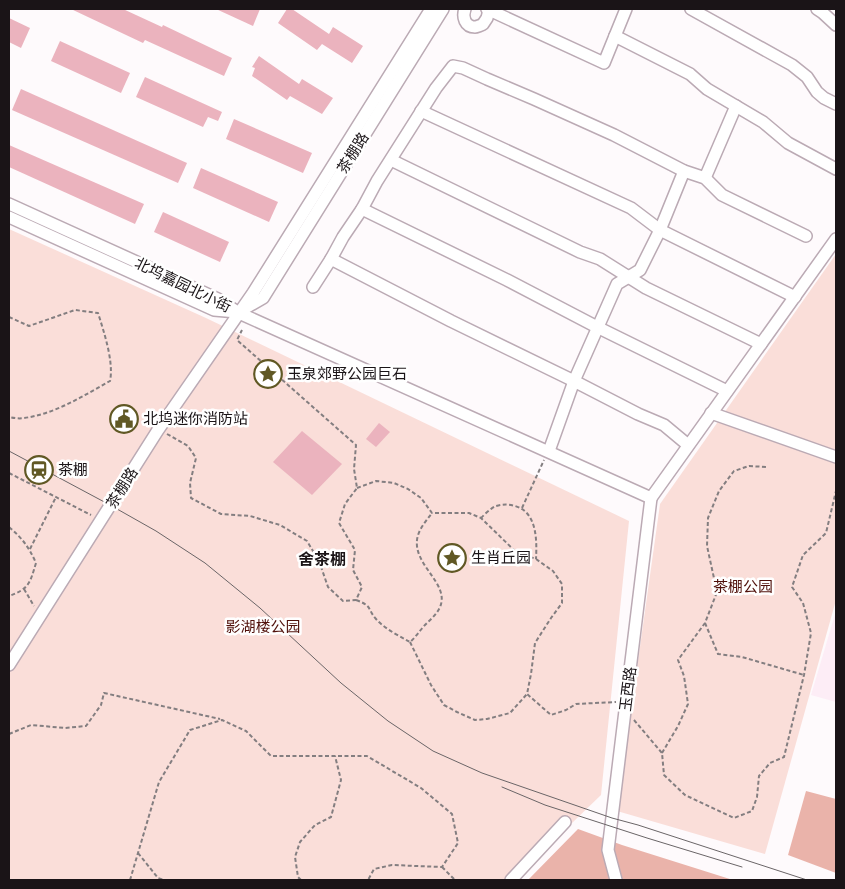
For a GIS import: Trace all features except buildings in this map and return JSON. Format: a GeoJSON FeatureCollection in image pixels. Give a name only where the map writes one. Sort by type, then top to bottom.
{"type":"FeatureCollection","features":[{"type":"Feature","properties":{"kind":"street","name":"茶棚路"},"geometry":{"type":"LineString","coordinates":[[9,665],[158,430],[258,284],[431,9]]}},
{"type":"Feature","properties":{"kind":"street","name":"茶棚路"},"geometry":{"type":"LineString","coordinates":[[238,313],[264,298],[443,9]]}},
{"type":"Feature","properties":{"kind":"street"},"geometry":{"type":"LineString","coordinates":[[464,9],[464,19],[468,24],[476,27],[483,24],[487,18],[488,10],[604,63],[626,9]]}},
{"type":"Feature","properties":{"kind":"street"},"geometry":{"type":"LineString","coordinates":[[690,9],[792,66],[807,77],[817,92],[836,104]]}},
{"type":"Feature","properties":{"kind":"street"},"geometry":{"type":"LineString","coordinates":[[817,9],[836,25]]}},
{"type":"Feature","properties":{"kind":"street"},"geometry":{"type":"LineString","coordinates":[[615,36],[690,74],[707,89],[763,122],[788,143],[836,168]]}},
{"type":"Feature","properties":{"kind":"street"},"geometry":{"type":"LineString","coordinates":[[312,286],[332,259],[343,237],[421,111],[453,66],[463,68],[534,99],[614,135],[684,171],[705,178],[722,195],[806,236]]}},
{"type":"Feature","properties":{"kind":"street"},"geometry":{"type":"LineString","coordinates":[[705,178],[736,106]]}},
{"type":"Feature","properties":{"kind":"street"},"geometry":{"type":"LineString","coordinates":[[421,111],[631,208],[660,230],[795,297]]}},
{"type":"Feature","properties":{"kind":"street"},"geometry":{"type":"LineString","coordinates":[[392,160],[600,260],[646,288],[761,344]]}},
{"type":"Feature","properties":{"kind":"street"},"geometry":{"type":"LineString","coordinates":[[548,451],[574,381],[617,284],[640,270],[660,230],[684,171]]}},
{"type":"Feature","properties":{"kind":"street","name":"北坞嘉园北小街"},"geometry":{"type":"LineString","coordinates":[[9,204],[218,299],[238,313]]}},
{"type":"Feature","properties":{"kind":"street"},"geometry":{"type":"LineString","coordinates":[[362,209],[507,280],[727,392]]}},
{"type":"Feature","properties":{"kind":"street","name":"北坞嘉园北小街"},"geometry":{"type":"LineString","coordinates":[[9,216],[214,310],[238,313]]}},
{"type":"Feature","properties":{"kind":"street"},"geometry":{"type":"LineString","coordinates":[[238,313],[651,498],[836,239]]}},
{"type":"Feature","properties":{"kind":"street"},"geometry":{"type":"LineString","coordinates":[[332,259],[451,321],[638,414],[664,425],[688,446]]}},
{"type":"Feature","properties":{"kind":"street"},"geometry":{"type":"LineString","coordinates":[[711,413],[836,457]]}},
{"type":"Feature","properties":{"kind":"street","name":"玉西路"},"geometry":{"type":"LineString","coordinates":[[616,880],[608,850],[651,498]]}},
{"type":"Feature","properties":{"kind":"street"},"geometry":{"type":"LineString","coordinates":[[511,880],[565,822]]}},
{"type":"Feature","properties":{"kind":"path"},"geometry":{"type":"LineString","coordinates":[[9,317],[29,326],[75,310],[98,313],[112,372],[110,382],[60,408],[23,419],[9,417]]}},
{"type":"Feature","properties":{"kind":"path"},"geometry":{"type":"LineString","coordinates":[[242,330],[237,340],[356,445],[354,469],[358,488]]}},
{"type":"Feature","properties":{"kind":"path"},"geometry":{"type":"LineString","coordinates":[[158,430],[188,446],[196,458],[190,483],[191,498],[221,514],[250,516],[280,525],[307,541],[319,561],[328,587],[343,602],[356,600],[367,604],[376,619],[396,635],[410,642],[431,685],[444,704],[475,720],[510,713],[527,694],[535,644],[550,618],[562,603],[562,584],[553,571],[536,559],[516,552],[481,518],[470,513],[432,513]]}},
{"type":"Feature","properties":{"kind":"path"},"geometry":{"type":"LineString","coordinates":[[522,508],[548,451]]}},
{"type":"Feature","properties":{"kind":"path"},"geometry":{"type":"LineString","coordinates":[[662,752],[678,726],[688,704],[684,676],[678,660],[705,624],[717,592],[707,546],[708,518],[719,491],[734,471],[749,466],[766,467]]}},
{"type":"Feature","properties":{"kind":"path"},"geometry":{"type":"LineString","coordinates":[[9,473],[101,520]]}},
{"type":"Feature","properties":{"kind":"path"},"geometry":{"type":"LineString","coordinates":[[356,600],[362,587],[353,570],[355,550],[339,523],[345,504],[358,488],[376,481],[394,483],[408,489],[421,498],[432,513]]}},
{"type":"Feature","properties":{"kind":"path"},"geometry":{"type":"LineString","coordinates":[[633,719],[662,752],[664,775],[684,795],[734,818],[752,811],[757,797],[759,776],[770,763],[784,757],[812,634],[803,603],[792,587],[803,555],[826,533],[836,491]]}},
{"type":"Feature","properties":{"kind":"path"},"geometry":{"type":"LineString","coordinates":[[30,549],[56,497]]}},
{"type":"Feature","properties":{"kind":"path"},"geometry":{"type":"LineString","coordinates":[[481,518],[495,506],[508,504],[522,508],[530,516],[534,529],[537,543],[536,559]]}},
{"type":"Feature","properties":{"kind":"path"},"geometry":{"type":"LineString","coordinates":[[410,642],[434,617],[441,606],[442,597],[439,586],[417,552],[417,539],[421,527],[432,513]]}},
{"type":"Feature","properties":{"kind":"path"},"geometry":{"type":"LineString","coordinates":[[9,527],[21,537],[30,549],[36,563],[30,582],[19,593],[9,596]]}},
{"type":"Feature","properties":{"kind":"path"},"geometry":{"type":"LineString","coordinates":[[24,588],[40,616]]}},
{"type":"Feature","properties":{"kind":"path"},"geometry":{"type":"LineString","coordinates":[[705,624],[718,654],[742,657],[804,674]]}},
{"type":"Feature","properties":{"kind":"path"},"geometry":{"type":"LineString","coordinates":[[9,734],[31,725],[65,728],[86,726],[101,705],[104,693],[222,720],[246,731],[271,756],[367,756],[422,788],[452,814],[458,843],[442,867]]}},
{"type":"Feature","properties":{"kind":"path"},"geometry":{"type":"LineString","coordinates":[[527,694],[551,715],[576,704],[626,701]]}},
{"type":"Feature","properties":{"kind":"path"},"geometry":{"type":"LineString","coordinates":[[130,880],[159,782],[190,730],[222,720]]}},
{"type":"Feature","properties":{"kind":"path"},"geometry":{"type":"LineString","coordinates":[[301,880],[298,877],[295,857],[300,842],[315,825],[331,817],[341,780],[335,756]]}},
{"type":"Feature","properties":{"kind":"path"},"geometry":{"type":"LineString","coordinates":[[138,853],[158,878],[164,880]]}},
{"type":"Feature","properties":{"kind":"path"},"geometry":{"type":"LineString","coordinates":[[368,880],[374,869],[392,865],[442,867],[455,880]]}},
{"type":"Feature","properties":{"kind":"shaded area"},"geometry":{"type":"Polygon","coordinates":[[[836,611],[836,702],[811,695],[836,611]]]}},
{"type":"Feature","properties":{"kind":"shaded area"},"geometry":{"type":"Polygon","coordinates":[[[806,791],[836,799],[836,873],[788,855],[806,791]]]}},
{"type":"Feature","properties":{"kind":"shaded area"},"geometry":{"type":"Polygon","coordinates":[[[578,829],[622,845],[733,880],[528,880],[578,829]]]}},
{"type":"Feature","properties":{"kind":"green space","name":"影湖楼公园"},"geometry":{"type":"Polygon","coordinates":[[[9,229],[206,318],[629,521],[601,795],[513,880],[9,880],[9,229]]]}},
{"type":"Feature","properties":{"kind":"green space","name":"茶棚公园"},"geometry":{"type":"Polygon","coordinates":[[[836,254],[836,600],[765,854],[617,811],[660,504],[836,254]]]}},
{"type":"Feature","properties":{"kind":"tram line"},"geometry":{"type":"LineString","coordinates":[[9,451],[156,531],[205,563],[260,608],[341,683],[388,721],[433,751],[482,773],[612,818],[807,880]]}},
{"type":"Feature","properties":{"kind":"tram line"},"geometry":{"type":"LineString","coordinates":[[502,787],[545,805],[742,867]]}},
{"type":"Feature","properties":{"kind":"place","name":"玉泉郊野公园巨石"},"geometry":{"type":"Point","coordinates":[268,374]}},
{"type":"Feature","properties":{"kind":"place","name":"北坞迷你消防站"},"geometry":{"type":"Point","coordinates":[124,419]}},
{"type":"Feature","properties":{"kind":"place","name":"茶棚"},"geometry":{"type":"Point","coordinates":[39,470]}},
{"type":"Feature","properties":{"kind":"place","name":"生肖丘园"},"geometry":{"type":"Point","coordinates":[452,558]}},
{"type":"Feature","properties":{"kind":"district","name":"舍茶棚"},"geometry":{"type":"Point","coordinates":[322,559]}}]}
